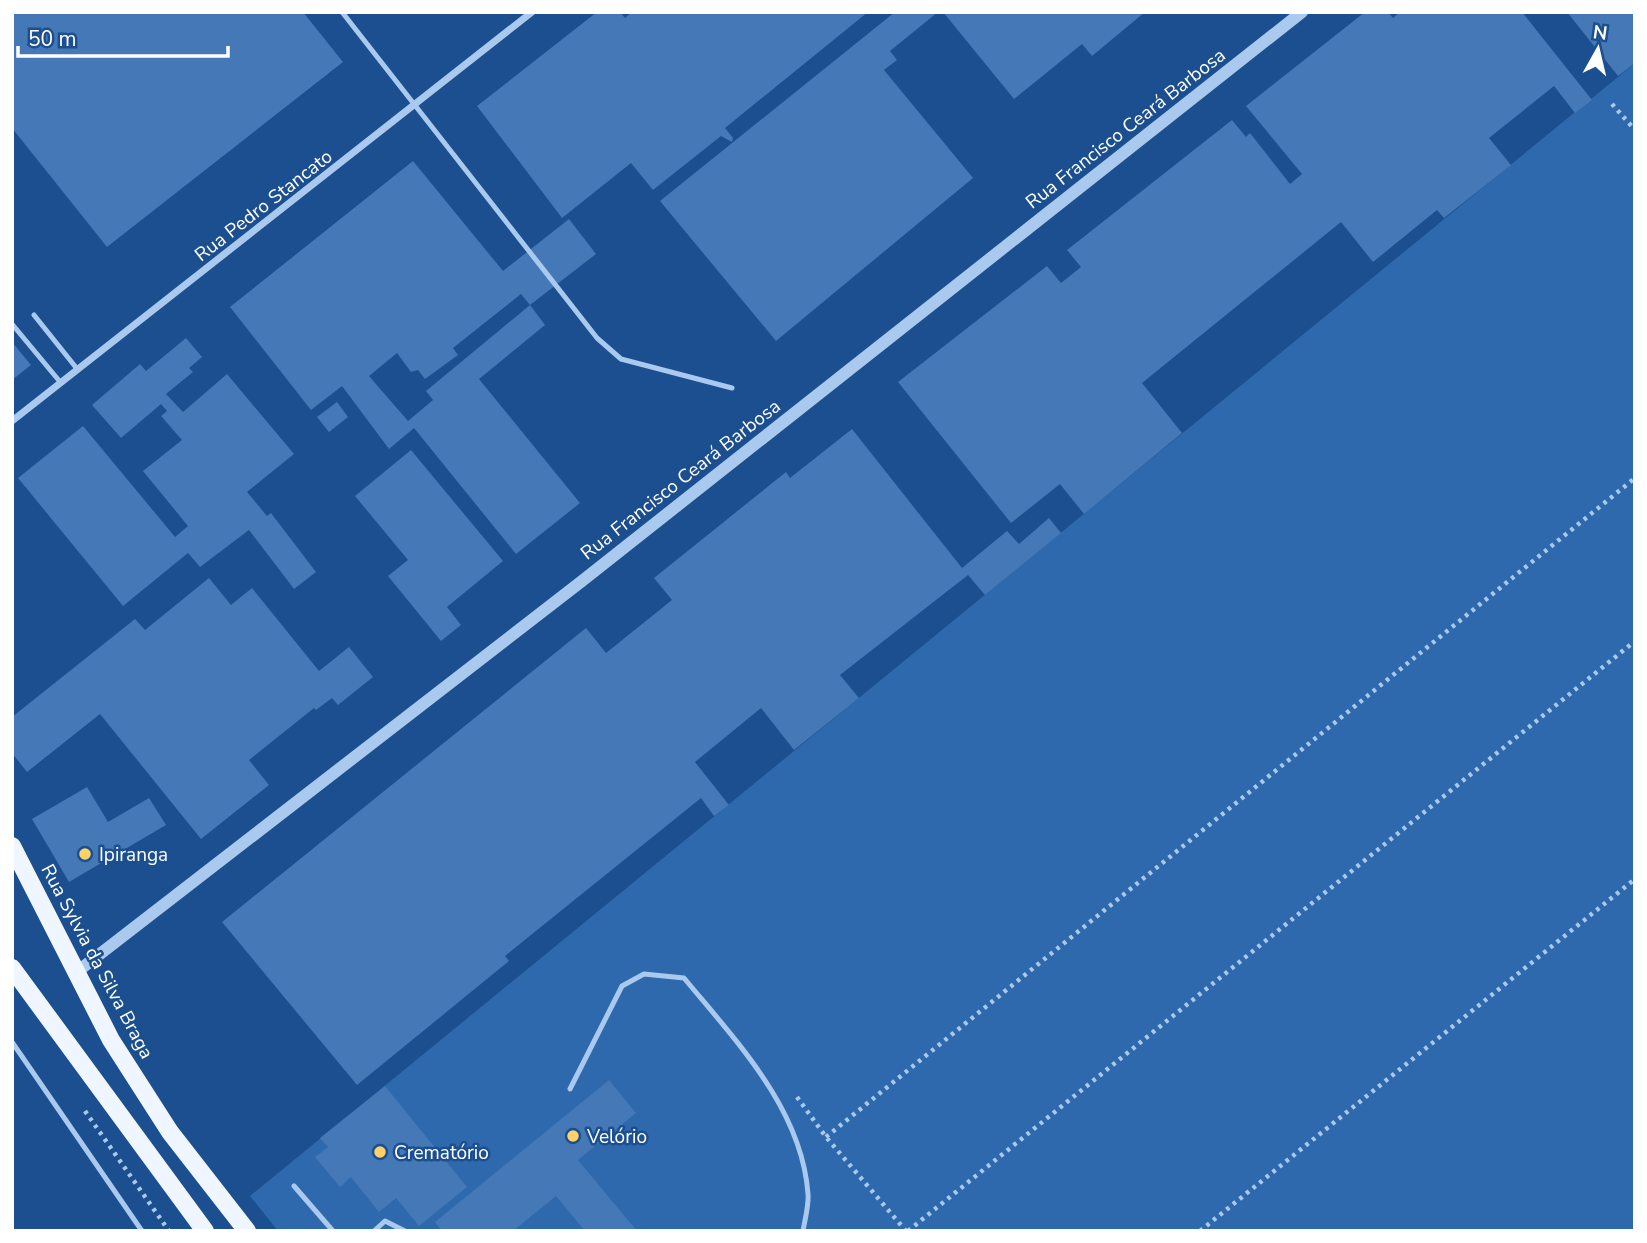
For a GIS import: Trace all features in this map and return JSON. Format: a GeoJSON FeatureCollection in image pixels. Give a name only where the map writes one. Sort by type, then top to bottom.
{"type":"FeatureCollection","features":[{"type":"Feature","properties":{"kind":"main road","name":"Rua Sylvia da Silva Braga"},"geometry":{"type":"LineString","coordinates":[[12,846],[111,1040],[170,1132],[247,1231]]}},
{"type":"Feature","properties":{"kind":"main road"},"geometry":{"type":"LineString","coordinates":[[12,968],[205,1231]]}},
{"type":"Feature","properties":{"kind":"street","name":"Rua Pedro Stancato"},"geometry":{"type":"LineString","coordinates":[[12,421],[532,12]]}},
{"type":"Feature","properties":{"kind":"street","name":"Rua Francisco Ceará Barbosa"},"geometry":{"type":"LineString","coordinates":[[78,971],[582,581],[1301,12]]}},
{"type":"Feature","properties":{"kind":"lane"},"geometry":{"type":"LineString","coordinates":[[342,12],[597,338],[621,359],[732,388]]}},
{"type":"Feature","properties":{"kind":"lane"},"geometry":{"type":"LineString","coordinates":[[34,315],[78,370]]}},
{"type":"Feature","properties":{"kind":"lane"},"geometry":{"type":"LineString","coordinates":[[12,324],[61,383]]}},
{"type":"Feature","properties":{"kind":"lane"},"geometry":{"type":"LineString","coordinates":[[570,1089],[622,986],[644,974],[684,978],[766,1081],[798,1143],[809,1196],[803,1231]]}},
{"type":"Feature","properties":{"kind":"lane"},"geometry":{"type":"LineString","coordinates":[[12,1042],[142,1231]]}},
{"type":"Feature","properties":{"kind":"lane"},"geometry":{"type":"LineString","coordinates":[[294,1186],[333,1231]]}},
{"type":"Feature","properties":{"kind":"lane"},"geometry":{"type":"LineString","coordinates":[[374,1231],[385,1221],[405,1231]]}},
{"type":"Feature","properties":{"kind":"path"},"geometry":{"type":"LineString","coordinates":[[1612,104],[1635,130]]}},
{"type":"Feature","properties":{"kind":"path"},"geometry":{"type":"LineString","coordinates":[[826,1137],[1635,478]]}},
{"type":"Feature","properties":{"kind":"path"},"geometry":{"type":"LineString","coordinates":[[790,1087],[826,1137],[907,1231],[1635,641]]}},
{"type":"Feature","properties":{"kind":"path"},"geometry":{"type":"LineString","coordinates":[[1200,1231],[1635,878]]}},
{"type":"Feature","properties":{"kind":"path"},"geometry":{"type":"LineString","coordinates":[[82,1107],[169,1231]]}},
{"type":"Feature","properties":{"kind":"shaded area"},"geometry":{"type":"Polygon","coordinates":[[[1635,63],[1635,1231],[278,1231],[250,1196],[1635,63]]]}},
{"type":"Feature","properties":{"kind":"building"},"geometry":{"type":"Polygon","coordinates":[[[12,12],[303,12],[343,62],[107,247],[12,128],[12,12]]]}},
{"type":"Feature","properties":{"kind":"building"},"geometry":{"type":"Polygon","coordinates":[[[597,12],[620,12],[625,18],[632,12],[868,12],[725,128],[733,138],[732,142],[721,136],[653,190],[631,163],[562,218],[477,106],[597,12]]]}},
{"type":"Feature","properties":{"kind":"building"},"geometry":{"type":"Polygon","coordinates":[[[895,12],[938,12],[890,51],[897,60],[884,70],[973,178],[776,341],[660,201],[895,12]]]}},
{"type":"Feature","properties":{"kind":"building"},"geometry":{"type":"Polygon","coordinates":[[[943,12],[1145,12],[1092,56],[1082,44],[1014,99],[943,12]]]}},
{"type":"Feature","properties":{"kind":"building"},"geometry":{"type":"Polygon","coordinates":[[[1365,12],[1388,12],[1393,18],[1400,12],[1522,12],[1592,100],[1575,113],[1554,86],[1489,138],[1511,165],[1444,218],[1437,210],[1373,262],[1341,222],[1142,383],[1182,433],[1084,514],[1060,484],[1011,523],[898,382],[1047,266],[1061,283],[1081,267],[1067,250],[1232,120],[1246,137],[1250,133],[1290,184],[1302,174],[1246,106],[1365,12]]]}},
{"type":"Feature","properties":{"kind":"building"},"geometry":{"type":"Polygon","coordinates":[[[1567,12],[1635,12],[1635,63],[1618,76],[1567,12]]]}},
{"type":"Feature","properties":{"kind":"building"},"geometry":{"type":"Polygon","coordinates":[[[413,161],[503,271],[569,219],[596,254],[530,305],[545,325],[479,379],[580,503],[516,554],[414,428],[389,449],[342,386],[311,410],[230,307],[413,161]],[[521,294],[453,348],[458,355],[425,379],[418,370],[411,372],[397,353],[369,376],[408,421],[433,400],[426,391],[530,305],[521,294]]]}},
{"type":"Feature","properties":{"kind":"building"},"geometry":{"type":"Polygon","coordinates":[[[186,338],[202,357],[189,368],[193,372],[166,394],[183,412],[227,374],[294,454],[247,492],[267,516],[271,513],[316,572],[294,589],[249,530],[200,567],[188,553],[123,606],[18,478],[83,426],[175,537],[188,526],[143,471],[182,440],[161,416],[167,411],[161,404],[121,438],[92,405],[140,364],[146,371],[186,338]]]}},
{"type":"Feature","properties":{"kind":"building"},"geometry":{"type":"Polygon","coordinates":[[[12,342],[31,365],[12,380],[12,342]]]}},
{"type":"Feature","properties":{"kind":"building"},"geometry":{"type":"Polygon","coordinates":[[[337,402],[348,417],[329,432],[317,417],[337,402]]]}},
{"type":"Feature","properties":{"kind":"building"},"geometry":{"type":"Polygon","coordinates":[[[852,429],[962,568],[1007,531],[1019,544],[1049,518],[1061,533],[985,595],[968,575],[840,675],[859,698],[794,750],[761,708],[695,762],[729,805],[714,816],[701,798],[505,956],[509,961],[357,1085],[222,922],[586,628],[606,653],[672,600],[654,578],[786,472],[790,478],[852,429]]]}},
{"type":"Feature","properties":{"kind":"building"},"geometry":{"type":"Polygon","coordinates":[[[411,450],[503,561],[447,607],[461,625],[441,641],[388,576],[408,560],[355,496],[411,450]]]}},
{"type":"Feature","properties":{"kind":"building"},"geometry":{"type":"Polygon","coordinates":[[[209,578],[231,605],[252,588],[319,671],[349,647],[373,677],[338,705],[332,698],[316,710],[314,708],[249,760],[269,785],[201,839],[100,714],[27,772],[12,753],[12,717],[135,619],[145,630],[209,578]]]}},
{"type":"Feature","properties":{"kind":"building","name":"Ipiranga"},"geometry":{"type":"Polygon","coordinates":[[[87,787],[108,822],[149,798],[166,825],[69,882],[32,819],[87,787]]]}},
{"type":"Feature","properties":{"kind":"building","name":"Velório"},"geometry":{"type":"Polygon","coordinates":[[[609,1080],[636,1113],[578,1160],[637,1231],[585,1231],[556,1196],[513,1231],[442,1231],[435,1222],[609,1080]]]}},
{"type":"Feature","properties":{"kind":"building","name":"Crematório"},"geometry":{"type":"Polygon","coordinates":[[[385,1086],[467,1187],[419,1226],[396,1198],[379,1212],[351,1177],[340,1187],[315,1157],[328,1147],[320,1138],[385,1086]]]}},
{"type":"Feature","properties":{"kind":"place","name":"Ipiranga"},"geometry":{"type":"Point","coordinates":[85,854]}},
{"type":"Feature","properties":{"kind":"place","name":"Velório"},"geometry":{"type":"Point","coordinates":[573,1136]}},
{"type":"Feature","properties":{"kind":"place","name":"Crematório"},"geometry":{"type":"Point","coordinates":[380,1152]}}]}
